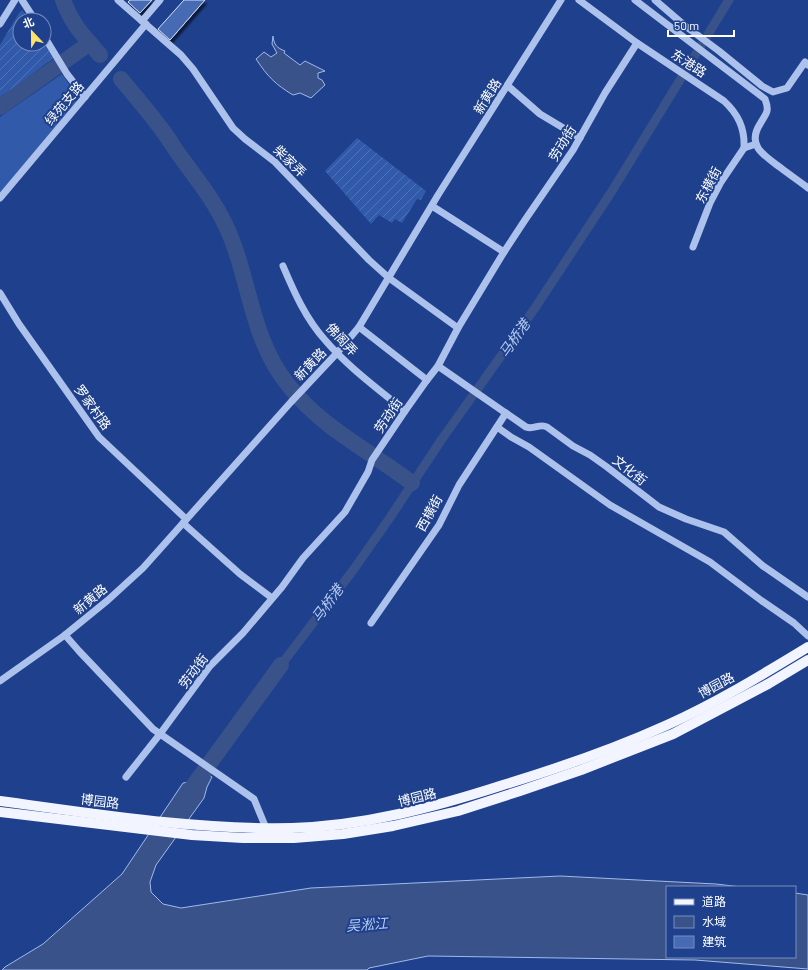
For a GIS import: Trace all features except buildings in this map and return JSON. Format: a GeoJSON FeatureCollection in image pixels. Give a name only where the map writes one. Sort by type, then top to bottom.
{"type":"FeatureCollection","features":[{"type":"Feature","properties":{"kind":"main road","name":"博园路"},"geometry":{"type":"LineString","coordinates":[[0,801],[199,826],[243,828],[294,828],[391,816],[455,801],[541,773],[577,761],[668,725],[762,675],[808,647]]}},
{"type":"Feature","properties":{"kind":"main road","name":"博园路"},"geometry":{"type":"LineString","coordinates":[[0,812],[130,829],[243,838],[308,837],[343,834],[394,826],[458,811],[581,770],[673,734],[768,684],[808,660]]}},
{"type":"Feature","properties":{"kind":"street"},"geometry":{"type":"LineString","coordinates":[[0,24],[15,0]]}},
{"type":"Feature","properties":{"kind":"street"},"geometry":{"type":"LineString","coordinates":[[22,0],[30,12]]}},
{"type":"Feature","properties":{"kind":"street","name":"柴家弄"},"geometry":{"type":"LineString","coordinates":[[118,0],[188,62],[233,128],[245,140],[275,162],[369,260],[389,278],[458,328]]}},
{"type":"Feature","properties":{"kind":"street","name":"绿苑支路"},"geometry":{"type":"LineString","coordinates":[[0,198],[85,97],[160,0]]}},
{"type":"Feature","properties":{"kind":"street","name":"新黄路"},"geometry":{"type":"LineString","coordinates":[[0,681],[65,635],[127,584],[337,353],[358,327],[561,0]]}},
{"type":"Feature","properties":{"kind":"street","name":"东港路"},"geometry":{"type":"LineString","coordinates":[[579,0],[637,43],[711,91],[731,107],[738,116],[744,134],[744,148]]}},
{"type":"Feature","properties":{"kind":"street"},"geometry":{"type":"LineString","coordinates":[[634,0],[765,99],[768,107],[767,113],[756,131],[756,144],[764,156],[808,188]]}},
{"type":"Feature","properties":{"kind":"street"},"geometry":{"type":"LineString","coordinates":[[655,0],[684,25],[720,51],[762,86],[772,92],[787,88],[807,61]]}},
{"type":"Feature","properties":{"kind":"street","name":"劳动街"},"geometry":{"type":"LineString","coordinates":[[126,777],[210,666],[243,633],[303,558],[345,512],[368,472],[374,457],[438,366],[458,328],[504,252],[580,138],[605,93],[637,43]]}},
{"type":"Feature","properties":{"kind":"street"},"geometry":{"type":"LineString","coordinates":[[52,49],[78,90],[85,97]]}},
{"type":"Feature","properties":{"kind":"street"},"geometry":{"type":"LineString","coordinates":[[508,86],[540,114],[580,138]]}},
{"type":"Feature","properties":{"kind":"street"},"geometry":{"type":"LineString","coordinates":[[744,148],[756,144]]}},
{"type":"Feature","properties":{"kind":"street","name":"东横街"},"geometry":{"type":"LineString","coordinates":[[693,247],[716,190],[744,148]]}},
{"type":"Feature","properties":{"kind":"street"},"geometry":{"type":"LineString","coordinates":[[432,206],[504,252]]}},
{"type":"Feature","properties":{"kind":"street","name":"佛阁弄"},"geometry":{"type":"LineString","coordinates":[[283,266],[293,290],[307,316],[324,340],[367,380],[405,411]]}},
{"type":"Feature","properties":{"kind":"street","name":"罗家村路"},"geometry":{"type":"LineString","coordinates":[[0,293],[19,324],[99,437],[240,574],[272,598]]}},
{"type":"Feature","properties":{"kind":"street"},"geometry":{"type":"LineString","coordinates":[[358,327],[427,380]]}},
{"type":"Feature","properties":{"kind":"street","name":"文化街"},"geometry":{"type":"LineString","coordinates":[[438,366],[530,428],[540,425],[548,427],[607,467],[658,507],[686,519],[724,532],[763,566],[808,597]]}},
{"type":"Feature","properties":{"kind":"street","name":"西横街"},"geometry":{"type":"LineString","coordinates":[[371,624],[439,525],[459,485],[506,413]]}},
{"type":"Feature","properties":{"kind":"street"},"geometry":{"type":"LineString","coordinates":[[497,427],[529,447],[610,505],[710,562],[794,623],[808,636]]}},
{"type":"Feature","properties":{"kind":"street"},"geometry":{"type":"LineString","coordinates":[[65,635],[147,723],[193,758],[254,799],[266,828]]}},
{"type":"Feature","properties":{"kind":"shaded area"},"geometry":{"type":"Polygon","coordinates":[[[12,25],[12,52],[49,52],[53,58],[16,87],[0,97],[0,45],[12,25]]]}},
{"type":"Feature","properties":{"kind":"shaded area"},"geometry":{"type":"Polygon","coordinates":[[[62,74],[70,86],[76,102],[0,193],[0,117],[62,74]]]}},
{"type":"Feature","properties":{"kind":"shaded area"},"geometry":{"type":"Polygon","coordinates":[[[357,138],[426,191],[421,200],[417,199],[402,223],[395,219],[392,223],[379,215],[371,224],[325,171],[357,138]]]}},
{"type":"Feature","properties":{"kind":"water"},"geometry":{"type":"Polygon","coordinates":[[[273,36],[276,46],[285,51],[284,53],[300,65],[305,61],[325,71],[318,73],[318,78],[322,80],[325,85],[311,98],[300,93],[293,95],[281,87],[272,80],[256,59],[264,52],[271,57],[277,53],[272,44],[273,36]]]}},
{"type":"Feature","properties":{"kind":"water","name":"吴淞江"},"geometry":{"type":"Polygon","coordinates":[[[200,768],[212,777],[204,798],[156,865],[150,882],[151,892],[163,904],[181,908],[311,888],[560,876],[716,884],[733,886],[666,886],[666,958],[796,958],[796,893],[808,895],[808,969],[695,960],[428,956],[369,968],[367,970],[2,970],[43,944],[122,874],[183,783],[189,782],[200,768]]]}},
{"type":"Feature","properties":{"kind":"waterway"},"geometry":{"type":"LineString","coordinates":[[63,0],[74,23],[100,55]]}},
{"type":"Feature","properties":{"kind":"waterway","name":"马桥港"},"geometry":{"type":"LineString","coordinates":[[281,665],[354,569],[442,439],[535,308],[612,191],[729,0]]}},
{"type":"Feature","properties":{"kind":"waterway"},"geometry":{"type":"LineString","coordinates":[[0,107],[90,43]]}},
{"type":"Feature","properties":{"kind":"waterway"},"geometry":{"type":"LineString","coordinates":[[121,79],[163,131],[204,189],[225,224],[234,244],[258,327],[266,348],[276,367],[289,386],[302,401],[331,427],[412,483]]}},
{"type":"Feature","properties":{"kind":"waterway"},"geometry":{"type":"LineString","coordinates":[[191,789],[281,665]]}}]}
